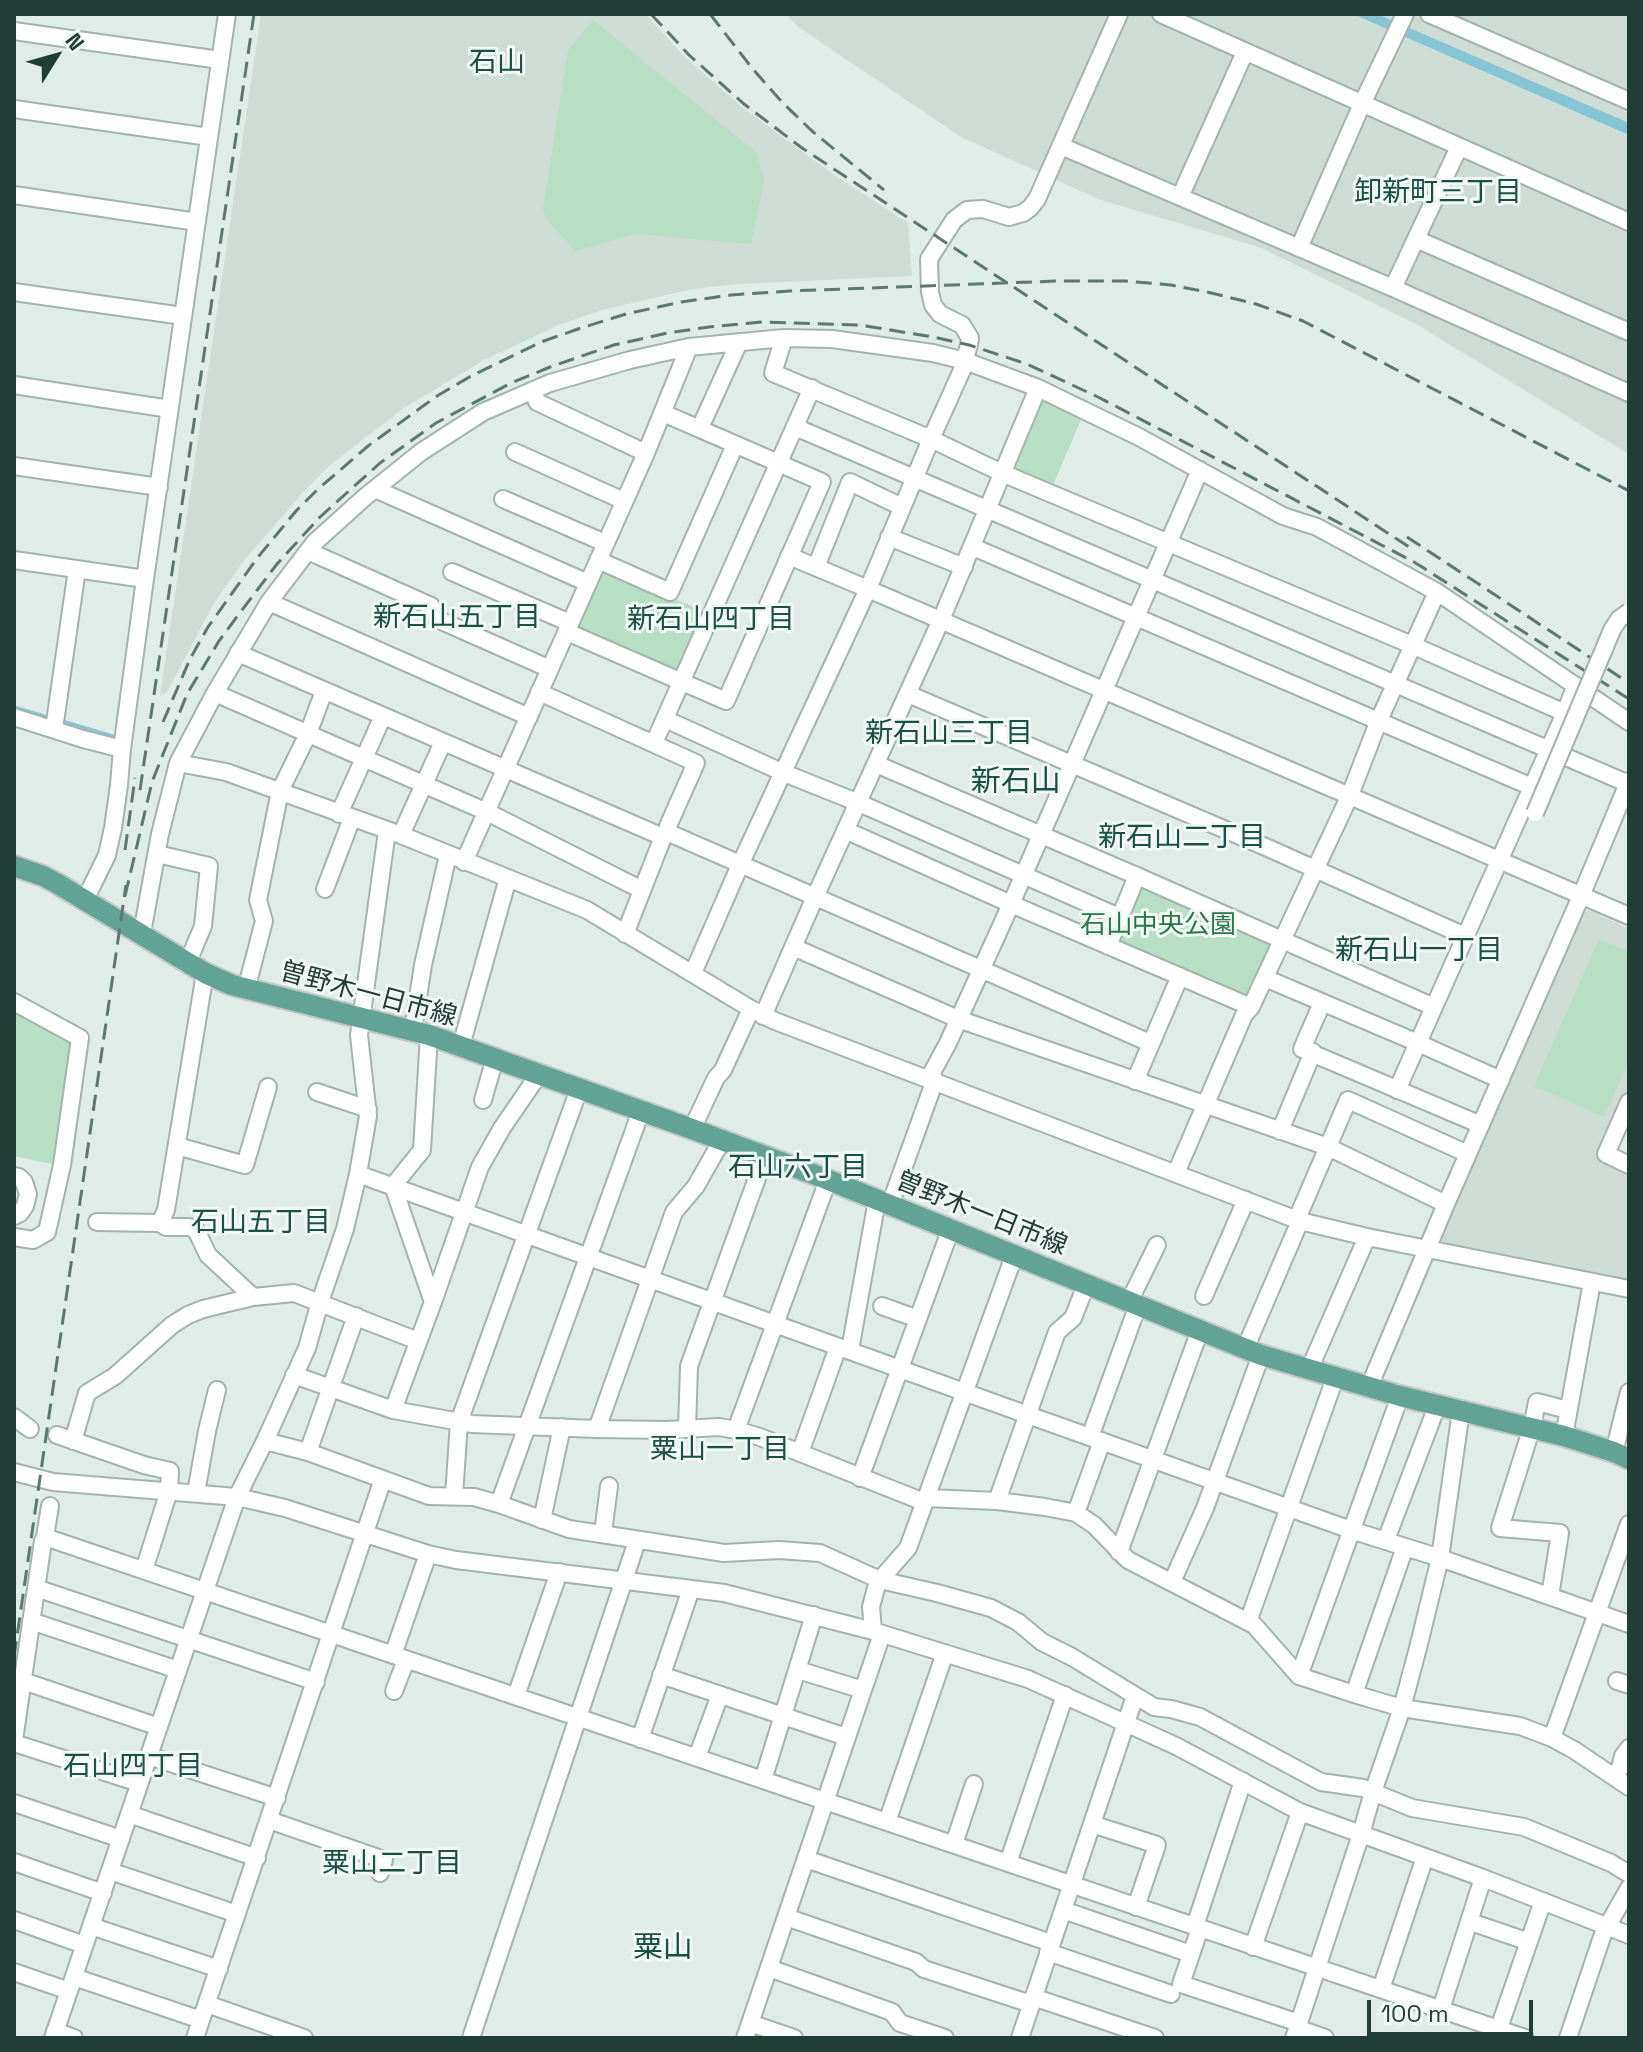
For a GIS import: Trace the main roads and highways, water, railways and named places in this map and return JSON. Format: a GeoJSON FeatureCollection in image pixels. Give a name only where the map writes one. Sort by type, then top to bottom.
{"type":"FeatureCollection","features":[{"type":"Feature","properties":{"kind":"main road","name":"曽野木一日市線"},"geometry":{"type":"LineString","coordinates":[[14,866],[43,876],[196,968],[246,990],[421,1032],[495,1058],[828,1180],[1253,1352],[1335,1378],[1437,1406],[1532,1427],[1622,1455]]}},
{"type":"Feature","properties":{"kind":"water"},"geometry":{"type":"Polygon","coordinates":[[[1353,14],[1377,14],[1629,123],[1629,135],[1353,14]]]}},
{"type":"Feature","properties":{"kind":"waterway"},"geometry":{"type":"LineString","coordinates":[[14,707],[48,717]]}},
{"type":"Feature","properties":{"kind":"waterway"},"geometry":{"type":"LineString","coordinates":[[59,720],[113,736]]}},
{"type":"Feature","properties":{"kind":"railway"},"geometry":{"type":"LineString","coordinates":[[140,790],[254,14]]}},
{"type":"Feature","properties":{"kind":"railway"},"geometry":{"type":"LineString","coordinates":[[651,14],[689,55],[744,104],[802,148],[1412,549]]}},
{"type":"Feature","properties":{"kind":"railway"},"geometry":{"type":"LineString","coordinates":[[710,14],[782,102],[884,190]]}},
{"type":"Feature","properties":{"kind":"railway"},"geometry":{"type":"LineString","coordinates":[[163,722],[190,659],[208,627],[258,557],[296,511],[368,446],[437,396],[541,342],[626,314],[681,302],[790,291],[1058,281],[1125,281],[1207,292],[1256,304],[1303,321],[1629,491]]}},
{"type":"Feature","properties":{"kind":"railway"},"geometry":{"type":"LineString","coordinates":[[125,896],[152,782],[187,694],[239,614],[277,564],[320,517],[380,463],[436,423],[511,383],[614,345],[709,327],[763,322],[860,325],[969,345],[1027,364],[1098,397],[1414,562],[1629,699]]}},
{"type":"Feature","properties":{"kind":"railway"},"geometry":{"type":"LineString","coordinates":[[1407,537],[1629,683]]}},
{"type":"Feature","properties":{"kind":"railway"},"geometry":{"type":"LineString","coordinates":[[125,850],[135,778]]}},
{"type":"Feature","properties":{"kind":"railway"},"geometry":{"type":"LineString","coordinates":[[14,1657],[126,885]]}},
{"type":"Feature","properties":{"kind":"district","name":"石山"},"geometry":{"type":"Point","coordinates":[497,63]}},
{"type":"Feature","properties":{"kind":"district","name":"卸新町三丁目"},"geometry":{"type":"Point","coordinates":[1438,193]}},
{"type":"Feature","properties":{"kind":"district","name":"新石山五丁目"},"geometry":{"type":"Point","coordinates":[457,618]}},
{"type":"Feature","properties":{"kind":"district","name":"新石山四丁目"},"geometry":{"type":"Point","coordinates":[711,620]}},
{"type":"Feature","properties":{"kind":"district","name":"新石山三丁目"},"geometry":{"type":"Point","coordinates":[949,734]}},
{"type":"Feature","properties":{"kind":"district","name":"新石山"},"geometry":{"type":"Point","coordinates":[1016,783]}},
{"type":"Feature","properties":{"kind":"district","name":"新石山二丁目"},"geometry":{"type":"Point","coordinates":[1182,838]}},
{"type":"Feature","properties":{"kind":"district","name":"新石山一丁目"},"geometry":{"type":"Point","coordinates":[1419,951]}},
{"type":"Feature","properties":{"kind":"district","name":"石山六丁目"},"geometry":{"type":"Point","coordinates":[798,1168]}},
{"type":"Feature","properties":{"kind":"district","name":"石山五丁目"},"geometry":{"type":"Point","coordinates":[261,1223]}},
{"type":"Feature","properties":{"kind":"district","name":"粟山一丁目"},"geometry":{"type":"Point","coordinates":[720,1450]}},
{"type":"Feature","properties":{"kind":"district","name":"石山四丁目"},"geometry":{"type":"Point","coordinates":[133,1767]}},
{"type":"Feature","properties":{"kind":"district","name":"粟山二丁目"},"geometry":{"type":"Point","coordinates":[392,1864]}},
{"type":"Feature","properties":{"kind":"district","name":"粟山"},"geometry":{"type":"Point","coordinates":[663,1949]}},
{"type":"Feature","properties":{"kind":"park label","name":"石山中央公園"},"geometry":{"type":"Point","coordinates":[1158,926]}}]}
